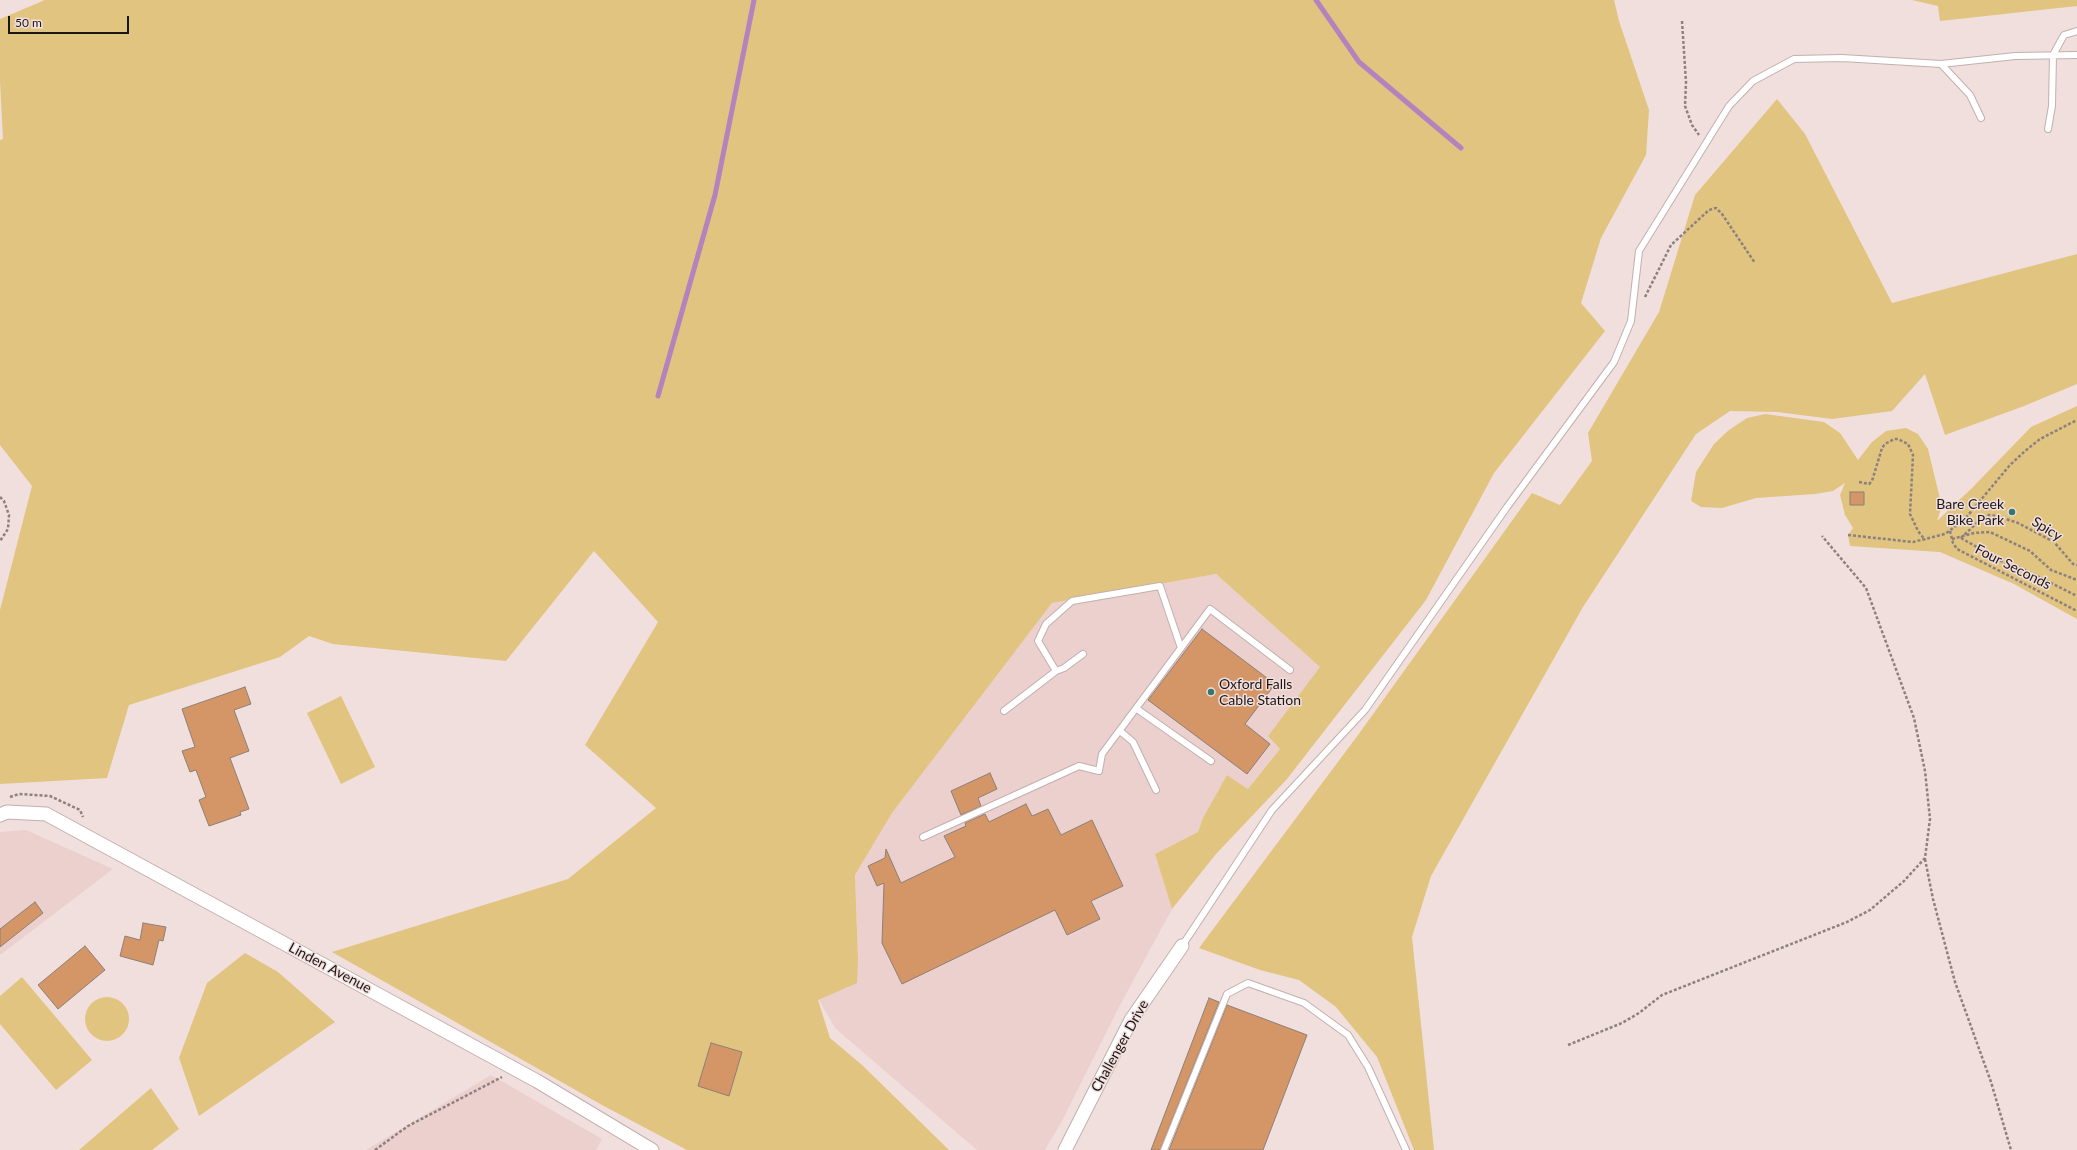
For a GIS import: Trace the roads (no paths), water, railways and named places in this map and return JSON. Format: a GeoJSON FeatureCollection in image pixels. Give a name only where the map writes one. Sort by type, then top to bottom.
{"type":"FeatureCollection","features":[{"type":"Feature","properties":{"kind":"street","name":"Linden Avenue"},"geometry":{"type":"LineString","coordinates":[[0,815],[7,812],[46,814],[516,1069],[652,1150]]}},
{"type":"Feature","properties":{"kind":"street","name":"Challenger Drive"},"geometry":{"type":"LineString","coordinates":[[1065,1150],[1131,1020],[1182,946]]}},
{"type":"Feature","properties":{"kind":"lane"},"geometry":{"type":"LineString","coordinates":[[2048,129],[2052,106],[2053,55],[2064,35],[2077,31]]}},
{"type":"Feature","properties":{"kind":"lane"},"geometry":{"type":"LineString","coordinates":[[1182,946],[1272,810],[1365,710],[1507,507],[1614,362],[1631,321],[1639,250],[1728,106],[1753,81],[1794,59],[1842,58],[1941,64],[2016,56],[2077,55]]}},
{"type":"Feature","properties":{"kind":"lane"},"geometry":{"type":"LineString","coordinates":[[1941,64],[1970,95],[1981,118]]}},
{"type":"Feature","properties":{"kind":"lane"},"geometry":{"type":"LineString","coordinates":[[1056,671],[1038,641],[1046,624],[1072,601],[1160,586],[1181,648]]}},
{"type":"Feature","properties":{"kind":"lane"},"geometry":{"type":"LineString","coordinates":[[924,837],[1079,766],[1099,771],[1102,754],[1210,609],[1290,670]]}},
{"type":"Feature","properties":{"kind":"lane"},"geometry":{"type":"LineString","coordinates":[[1004,711],[1056,671],[1064,668],[1083,654]]}},
{"type":"Feature","properties":{"kind":"lane"},"geometry":{"type":"LineString","coordinates":[[1136,709],[1210,761]]}},
{"type":"Feature","properties":{"kind":"lane"},"geometry":{"type":"LineString","coordinates":[[1120,731],[1133,742],[1156,790]]}},
{"type":"Feature","properties":{"kind":"lane"},"geometry":{"type":"LineString","coordinates":[[1164,1150],[1226,994],[1248,983],[1304,1002],[1348,1035],[1368,1067],[1406,1150]]}},
{"type":"Feature","properties":{"kind":"waterway"},"geometry":{"type":"LineString","coordinates":[[658,396],[715,195],[754,0]]}},
{"type":"Feature","properties":{"kind":"waterway"},"geometry":{"type":"LineString","coordinates":[[1316,0],[1359,62],[1461,148]]}},
{"type":"Feature","properties":{"kind":"place","name":"Bare Creek Bike Park"},"geometry":{"type":"Point","coordinates":[2012,512]}},
{"type":"Feature","properties":{"kind":"place","name":"Oxford Falls Cable Station"},"geometry":{"type":"Point","coordinates":[1211,692]}}]}
